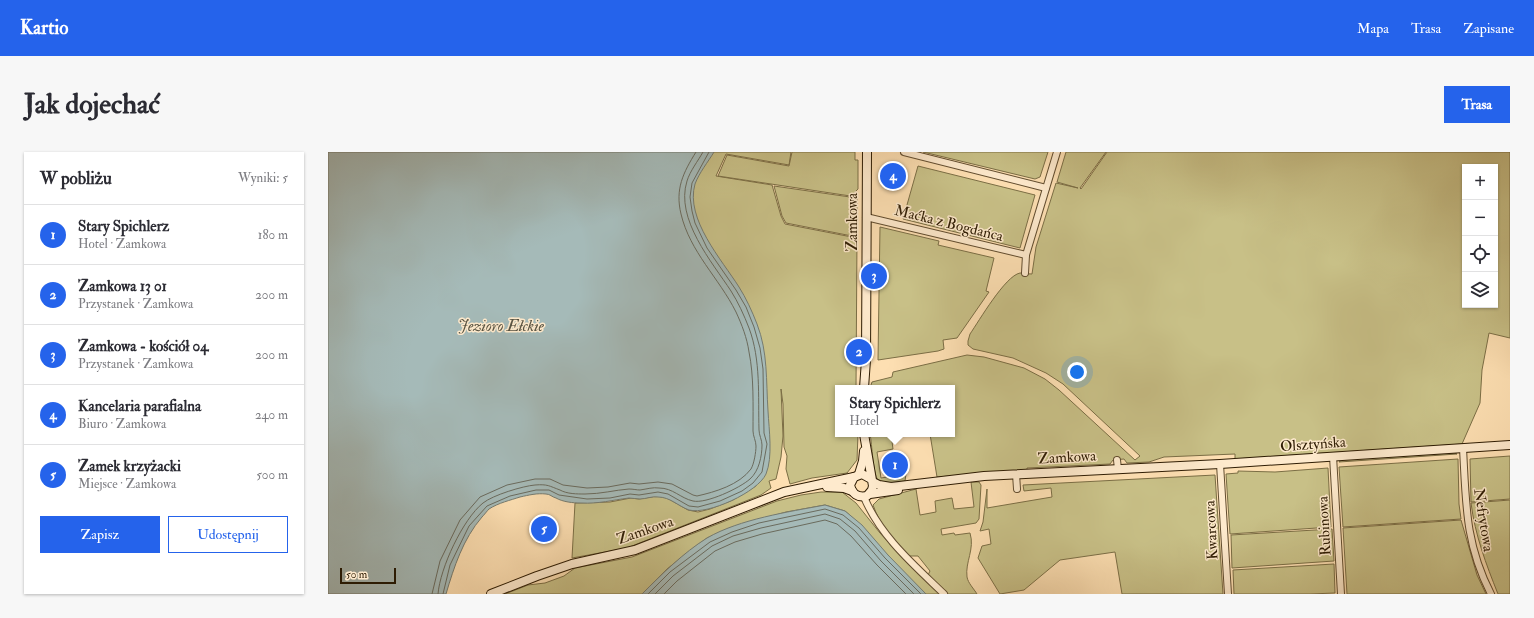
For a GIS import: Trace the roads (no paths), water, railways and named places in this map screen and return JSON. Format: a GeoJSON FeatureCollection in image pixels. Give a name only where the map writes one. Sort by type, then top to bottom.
{"type":"FeatureCollection","features":[{"type":"Feature","properties":{"kind":"street","name":"Zamkowa"},"geometry":{"type":"LineString","coordinates":[[864,385],[866,360],[866,152]]}},
{"type":"Feature","properties":{"kind":"street"},"geometry":{"type":"LineString","coordinates":[[904,152],[1046,188]]}},
{"type":"Feature","properties":{"kind":"street"},"geometry":{"type":"LineString","coordinates":[[1025,272],[1026,255],[1057,152]]}},
{"type":"Feature","properties":{"kind":"street","name":"Maćka z Bogdańca"},"geometry":{"type":"LineString","coordinates":[[866,217],[1026,255]]}},
{"type":"Feature","properties":{"kind":"street"},"geometry":{"type":"LineString","coordinates":[[865,437],[863,461],[850,485],[852,491],[858,496],[867,495]]}},
{"type":"Feature","properties":{"kind":"street"},"geometry":{"type":"LineString","coordinates":[[865,437],[873,486],[867,495],[870,511],[887,535],[944,594]]}},
{"type":"Feature","properties":{"kind":"street","name":"Olsztyńska"},"geometry":{"type":"LineString","coordinates":[[1118,469],[1220,464],[1510,445]]}},
{"type":"Feature","properties":{"kind":"street","name":"Nefrytowa"},"geometry":{"type":"LineString","coordinates":[[1463,448],[1465,504],[1469,530],[1477,562],[1492,594]]}},
{"type":"Feature","properties":{"kind":"street","name":"Rubinowa"},"geometry":{"type":"LineString","coordinates":[[1333,456],[1341,594]]}},
{"type":"Feature","properties":{"kind":"street"},"geometry":{"type":"LineString","coordinates":[[1118,460],[1118,469]]}},
{"type":"Feature","properties":{"kind":"street","name":"Kwarcowa"},"geometry":{"type":"LineString","coordinates":[[1220,464],[1228,594]]}},
{"type":"Feature","properties":{"kind":"street","name":"Zamkowa"},"geometry":{"type":"LineString","coordinates":[[872,480],[879,485],[891,487],[964,477],[1118,469]]}},
{"type":"Feature","properties":{"kind":"street"},"geometry":{"type":"LineString","coordinates":[[1016,474],[1017,489]]}},
{"type":"Feature","properties":{"kind":"street"},"geometry":{"type":"LineString","coordinates":[[856,476],[866,475],[872,480]]}},
{"type":"Feature","properties":{"kind":"street","name":"Zamkowa"},"geometry":{"type":"LineString","coordinates":[[491,594],[572,564],[635,550],[784,492],[856,476]]}},
{"type":"Feature","properties":{"kind":"street","name":"Zamkowa"},"geometry":{"type":"LineString","coordinates":[[867,495],[891,492],[922,483]]}},
{"type":"Feature","properties":{"kind":"street","name":"Zamkowa"},"geometry":{"type":"LineString","coordinates":[[805,487],[838,487],[852,491]]}},
{"type":"Feature","properties":{"kind":"water","name":"Jezioro Ełckie"},"geometry":{"type":"Polygon","coordinates":[[[328,152],[714,152],[695,184],[693,197],[695,211],[700,225],[715,252],[746,300],[761,335],[766,367],[770,443],[768,467],[766,474],[761,481],[743,495],[732,501],[720,506],[697,511],[689,510],[662,497],[640,499],[629,498],[600,502],[575,503],[559,499],[549,494],[536,494],[520,497],[500,503],[489,509],[475,526],[464,544],[446,594],[328,594],[328,152]]]}},
{"type":"Feature","properties":{"kind":"water"},"geometry":{"type":"Polygon","coordinates":[[[825,505],[845,511],[862,525],[888,555],[926,594],[642,594],[681,557],[707,538],[720,531],[764,517],[825,505]]]}},
{"type":"Feature","properties":{"kind":"place","name":"Kancelaria parafialna"},"geometry":{"type":"Point","coordinates":[893,176]}},
{"type":"Feature","properties":{"kind":"place","name":"Zamkowa - kościół 04"},"geometry":{"type":"Point","coordinates":[874,276]}},
{"type":"Feature","properties":{"kind":"place","name":"Zamkowa 13 01"},"geometry":{"type":"Point","coordinates":[859,352]}},
{"type":"Feature","properties":{"kind":"place","name":"Stary Spichlerz"},"geometry":{"type":"Point","coordinates":[895,465]}},
{"type":"Feature","properties":{"kind":"place","name":"Zamek krzyżacki"},"geometry":{"type":"Point","coordinates":[544,529]}}]}
